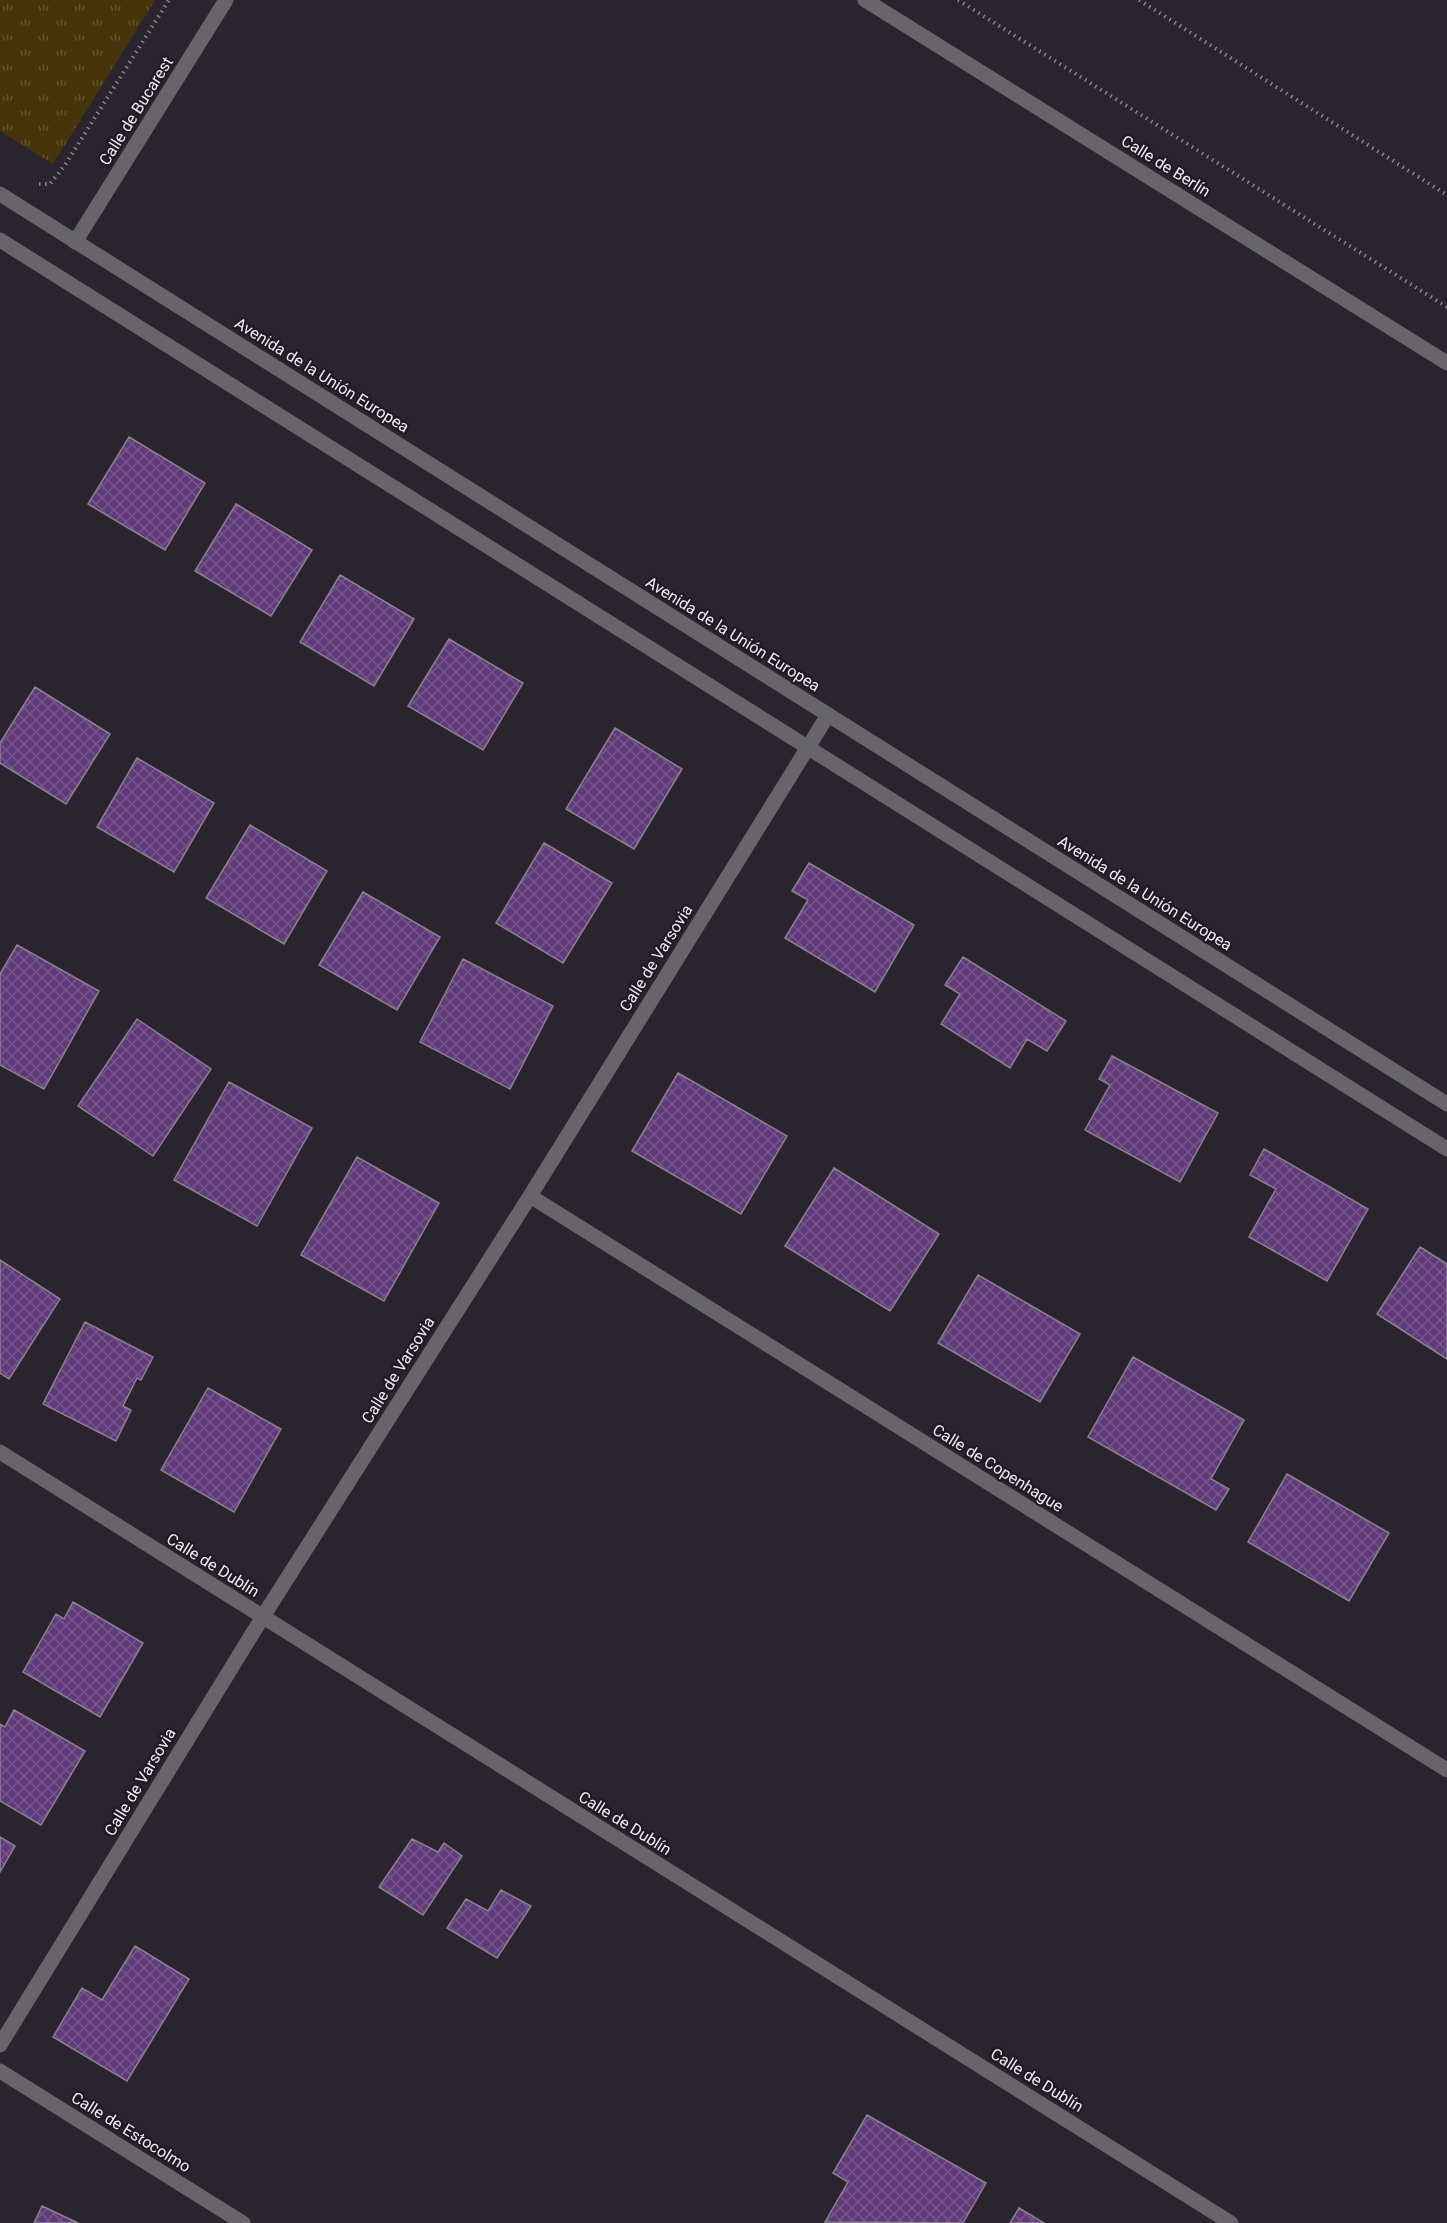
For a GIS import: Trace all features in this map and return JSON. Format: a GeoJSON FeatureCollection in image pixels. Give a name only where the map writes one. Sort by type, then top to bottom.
{"type":"FeatureCollection","features":[{"type":"Feature","properties":{"kind":"street","name":"Calle de Bucarest"},"geometry":{"type":"LineString","coordinates":[[75,242],[226,0]]}},
{"type":"Feature","properties":{"kind":"street","name":"Calle de Berlín"},"geometry":{"type":"LineString","coordinates":[[865,0],[1447,363]]}},
{"type":"Feature","properties":{"kind":"street","name":"Avenida de la Unión Europea"},"geometry":{"type":"LineString","coordinates":[[0,194],[1447,1104]]}},
{"type":"Feature","properties":{"kind":"street"},"geometry":{"type":"LineString","coordinates":[[0,240],[1447,1149]]}},
{"type":"Feature","properties":{"kind":"street","name":"Calle de Varsovia"},"geometry":{"type":"LineString","coordinates":[[0,2045],[262,1618],[530,1196],[828,715]]}},
{"type":"Feature","properties":{"kind":"street","name":"Calle de Copenhague"},"geometry":{"type":"LineString","coordinates":[[530,1196],[1447,1770]]}},
{"type":"Feature","properties":{"kind":"street","name":"Calle de Dublín"},"geometry":{"type":"LineString","coordinates":[[0,1452],[1231,2223]]}},
{"type":"Feature","properties":{"kind":"street","name":"Calle de Estocolmo"},"geometry":{"type":"LineString","coordinates":[[0,2071],[243,2223]]}},
{"type":"Feature","properties":{"kind":"path"},"geometry":{"type":"LineString","coordinates":[[38,184],[50,184],[65,165],[169,0]]}},
{"type":"Feature","properties":{"kind":"path"},"geometry":{"type":"LineString","coordinates":[[958,0],[1447,307]]}},
{"type":"Feature","properties":{"kind":"path"},"geometry":{"type":"LineString","coordinates":[[1139,0],[1447,195]]}},
{"type":"Feature","properties":{"kind":"green space"},"geometry":{"type":"Polygon","coordinates":[[[0,0],[155,0],[53,164],[0,131],[0,0]]]}},
{"type":"Feature","properties":{"kind":"building"},"geometry":{"type":"Polygon","coordinates":[[[129,437],[205,483],[165,550],[88,504],[129,437]]]}},
{"type":"Feature","properties":{"kind":"building"},"geometry":{"type":"Polygon","coordinates":[[[236,504],[312,550],[271,616],[195,571],[236,504]]]}},
{"type":"Feature","properties":{"kind":"building"},"geometry":{"type":"Polygon","coordinates":[[[340,575],[414,619],[374,686],[300,642],[340,575]]]}},
{"type":"Feature","properties":{"kind":"building"},"geometry":{"type":"Polygon","coordinates":[[[449,639],[523,683],[483,750],[408,706],[449,639]]]}},
{"type":"Feature","properties":{"kind":"building"},"geometry":{"type":"Polygon","coordinates":[[[35,687],[110,734],[66,804],[0,763],[0,743],[35,687]]]}},
{"type":"Feature","properties":{"kind":"building"},"geometry":{"type":"Polygon","coordinates":[[[615,728],[682,769],[634,849],[566,809],[615,728]]]}},
{"type":"Feature","properties":{"kind":"building"},"geometry":{"type":"Polygon","coordinates":[[[137,758],[214,803],[174,872],[97,827],[137,758]]]}},
{"type":"Feature","properties":{"kind":"building"},"geometry":{"type":"Polygon","coordinates":[[[250,825],[327,871],[284,944],[206,898],[250,825]]]}},
{"type":"Feature","properties":{"kind":"building"},"geometry":{"type":"Polygon","coordinates":[[[544,843],[612,883],[563,963],[496,923],[544,843]]]}},
{"type":"Feature","properties":{"kind":"building"},"geometry":{"type":"Polygon","coordinates":[[[809,863],[914,925],[875,992],[785,938],[808,900],[792,891],[809,863]]]}},
{"type":"Feature","properties":{"kind":"building"},"geometry":{"type":"Polygon","coordinates":[[[363,892],[440,937],[397,1010],[319,965],[363,892]]]}},
{"type":"Feature","properties":{"kind":"building"},"geometry":{"type":"Polygon","coordinates":[[[17,945],[99,991],[44,1089],[0,1065],[0,974],[17,945]]]}},
{"type":"Feature","properties":{"kind":"building"},"geometry":{"type":"Polygon","coordinates":[[[963,957],[1066,1021],[1047,1051],[1027,1039],[1010,1068],[941,1024],[960,994],[945,985],[963,957]]]}},
{"type":"Feature","properties":{"kind":"building"},"geometry":{"type":"Polygon","coordinates":[[[463,959],[553,1006],[510,1089],[420,1042],[463,959]]]}},
{"type":"Feature","properties":{"kind":"building"},"geometry":{"type":"Polygon","coordinates":[[[137,1019],[211,1069],[153,1156],[78,1106],[137,1019]]]}},
{"type":"Feature","properties":{"kind":"building"},"geometry":{"type":"Polygon","coordinates":[[[1112,1056],[1218,1113],[1180,1182],[1085,1130],[1110,1085],[1099,1079],[1112,1056]]]}},
{"type":"Feature","properties":{"kind":"building"},"geometry":{"type":"Polygon","coordinates":[[[678,1073],[787,1136],[741,1214],[632,1151],[678,1073]]]}},
{"type":"Feature","properties":{"kind":"building"},"geometry":{"type":"Polygon","coordinates":[[[229,1082],[312,1128],[257,1226],[174,1180],[229,1082]]]}},
{"type":"Feature","properties":{"kind":"building"},"geometry":{"type":"Polygon","coordinates":[[[1264,1149],[1368,1209],[1327,1281],[1249,1237],[1276,1189],[1250,1175],[1264,1149]]]}},
{"type":"Feature","properties":{"kind":"building"},"geometry":{"type":"Polygon","coordinates":[[[357,1157],[439,1203],[384,1301],[301,1255],[357,1157]]]}},
{"type":"Feature","properties":{"kind":"building"},"geometry":{"type":"Polygon","coordinates":[[[834,1168],[939,1234],[890,1311],[785,1246],[834,1168]]]}},
{"type":"Feature","properties":{"kind":"building"},"geometry":{"type":"Polygon","coordinates":[[[1420,1247],[1447,1264],[1447,1359],[1377,1314],[1420,1247]]]}},
{"type":"Feature","properties":{"kind":"building"},"geometry":{"type":"Polygon","coordinates":[[[0,1260],[60,1299],[9,1379],[0,1373],[0,1260]]]}},
{"type":"Feature","properties":{"kind":"building"},"geometry":{"type":"Polygon","coordinates":[[[978,1275],[1080,1334],[1040,1402],[938,1343],[978,1275]]]}},
{"type":"Feature","properties":{"kind":"building"},"geometry":{"type":"Polygon","coordinates":[[[85,1322],[153,1357],[141,1380],[137,1378],[123,1406],[131,1410],[116,1441],[43,1404],[85,1322]]]}},
{"type":"Feature","properties":{"kind":"building"},"geometry":{"type":"Polygon","coordinates":[[[1133,1357],[1244,1420],[1211,1479],[1229,1489],[1216,1510],[1088,1437],[1133,1357]]]}},
{"type":"Feature","properties":{"kind":"building"},"geometry":{"type":"Polygon","coordinates":[[[208,1388],[281,1429],[234,1512],[161,1470],[208,1388]]]}},
{"type":"Feature","properties":{"kind":"building"},"geometry":{"type":"Polygon","coordinates":[[[1287,1474],[1389,1533],[1349,1601],[1248,1542],[1287,1474]]]}},
{"type":"Feature","properties":{"kind":"building"},"geometry":{"type":"Polygon","coordinates":[[[73,1602],[143,1643],[100,1717],[23,1672],[56,1614],[64,1619],[73,1602]]]}},
{"type":"Feature","properties":{"kind":"building"},"geometry":{"type":"Polygon","coordinates":[[[14,1710],[85,1751],[41,1825],[0,1801],[0,1724],[5,1727],[14,1710]]]}},
{"type":"Feature","properties":{"kind":"building"},"geometry":{"type":"Polygon","coordinates":[[[0,1837],[15,1846],[0,1872],[0,1837]]]}},
{"type":"Feature","properties":{"kind":"building"},"geometry":{"type":"Polygon","coordinates":[[[412,1839],[438,1852],[444,1843],[462,1856],[423,1915],[379,1887],[412,1839]]]}},
{"type":"Feature","properties":{"kind":"building"},"geometry":{"type":"Polygon","coordinates":[[[501,1890],[531,1906],[497,1958],[447,1928],[466,1899],[488,1911],[501,1890]]]}},
{"type":"Feature","properties":{"kind":"building"},"geometry":{"type":"Polygon","coordinates":[[[135,1946],[189,1979],[127,2081],[53,2037],[82,1988],[102,2000],[135,1946]]]}},
{"type":"Feature","properties":{"kind":"building"},"geometry":{"type":"Polygon","coordinates":[[[867,2115],[986,2183],[963,2223],[825,2222],[848,2182],[833,2173],[867,2115]]]}},
{"type":"Feature","properties":{"kind":"building"},"geometry":{"type":"Polygon","coordinates":[[[42,2206],[78,2223],[34,2223],[42,2206]]]}},
{"type":"Feature","properties":{"kind":"building"},"geometry":{"type":"Polygon","coordinates":[[[1019,2208],[1044,2223],[1010,2223],[1019,2208]]]}}]}
